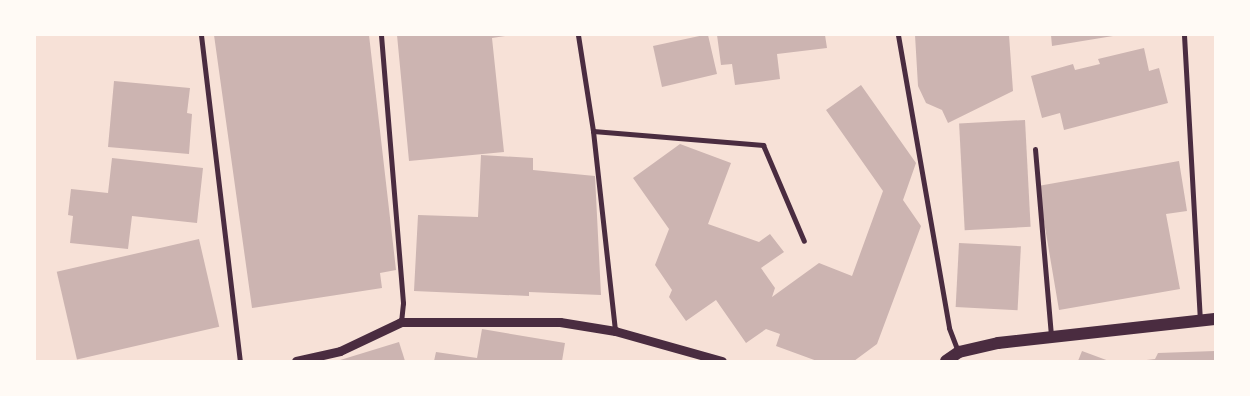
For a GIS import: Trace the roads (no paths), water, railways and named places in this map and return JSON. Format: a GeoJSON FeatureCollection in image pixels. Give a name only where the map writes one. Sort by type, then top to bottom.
{"type":"FeatureCollection","features":[{"type":"Feature","properties":{"kind":"main road"},"geometry":{"type":"LineString","coordinates":[[946,361],[959,352],[998,343],[1215,319]]}},
{"type":"Feature","properties":{"kind":"street"},"geometry":{"type":"LineString","coordinates":[[201,35],[240,361]]}},
{"type":"Feature","properties":{"kind":"street"},"geometry":{"type":"LineString","coordinates":[[381,35],[403,303],[401,322]]}},
{"type":"Feature","properties":{"kind":"street"},"geometry":{"type":"LineString","coordinates":[[578,35],[593,131],[614,331]]}},
{"type":"Feature","properties":{"kind":"street"},"geometry":{"type":"LineString","coordinates":[[898,35],[949,328],[959,352]]}},
{"type":"Feature","properties":{"kind":"street"},"geometry":{"type":"LineString","coordinates":[[1184,35],[1200,320]]}},
{"type":"Feature","properties":{"kind":"street"},"geometry":{"type":"LineString","coordinates":[[593,131],[764,145],[804,241]]}},
{"type":"Feature","properties":{"kind":"street"},"geometry":{"type":"LineString","coordinates":[[1035,149],[1051,336]]}},
{"type":"Feature","properties":{"kind":"street"},"geometry":{"type":"LineString","coordinates":[[296,361],[340,351],[401,322],[560,322],[614,331],[722,361]]}}]}
